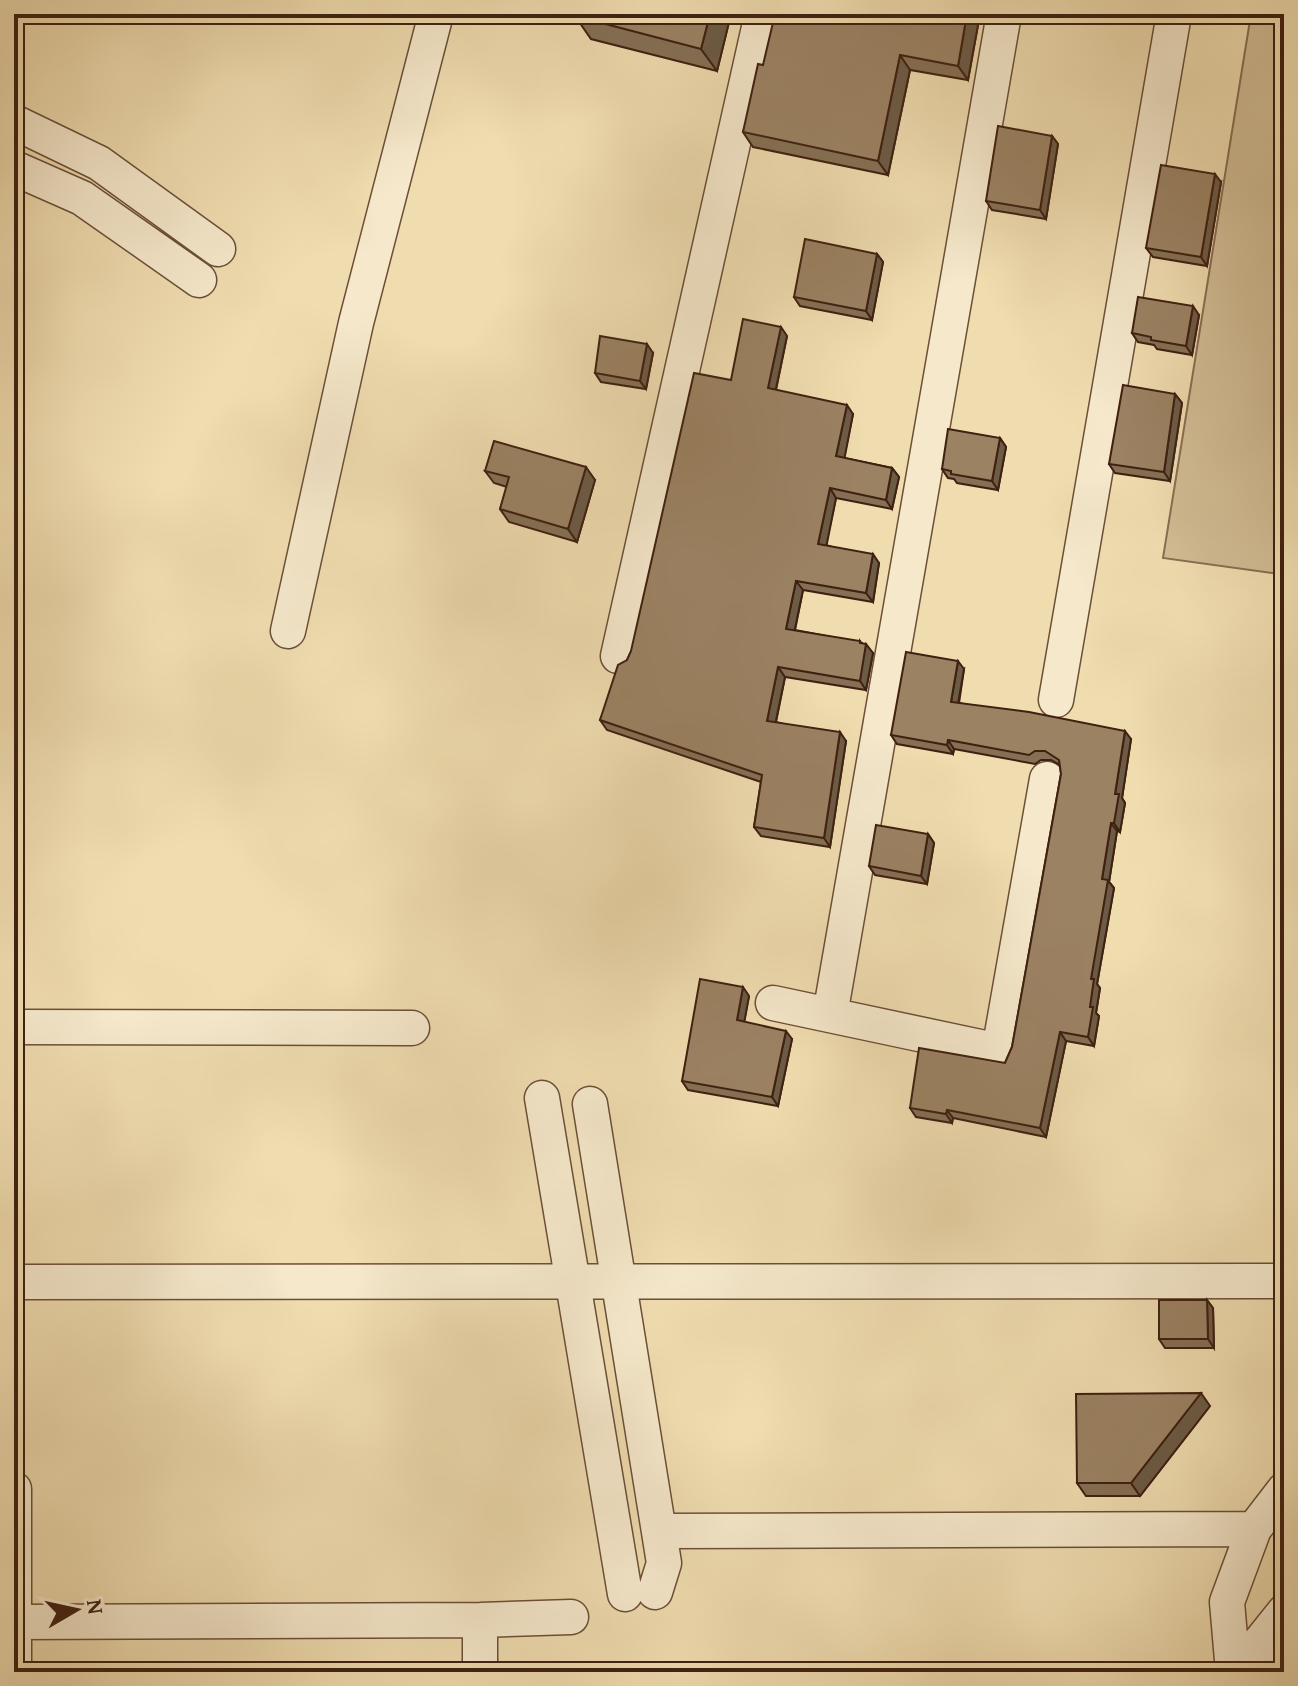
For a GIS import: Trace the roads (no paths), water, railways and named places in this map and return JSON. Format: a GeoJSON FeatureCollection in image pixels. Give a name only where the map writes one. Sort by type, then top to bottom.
{"type":"FeatureCollection","features":[{"type":"Feature","properties":{"kind":"street"},"geometry":{"type":"LineString","coordinates":[[288,631],[356,323],[436,14]]}},
{"type":"Feature","properties":{"kind":"street"},"geometry":{"type":"LineString","coordinates":[[618,656],[762,14]]}},
{"type":"Feature","properties":{"kind":"street"},"geometry":{"type":"LineString","coordinates":[[830,1015],[1004,14]]}},
{"type":"Feature","properties":{"kind":"street"},"geometry":{"type":"LineString","coordinates":[[1056,700],[1174,14]]}},
{"type":"Feature","properties":{"kind":"street"},"geometry":{"type":"LineString","coordinates":[[14,122],[99,163],[218,249]]}},
{"type":"Feature","properties":{"kind":"street"},"geometry":{"type":"LineString","coordinates":[[14,168],[82,198],[199,280]]}},
{"type":"Feature","properties":{"kind":"street"},"geometry":{"type":"LineString","coordinates":[[773,1003],[999,1051],[1047,779]]}},
{"type":"Feature","properties":{"kind":"street"},"geometry":{"type":"LineString","coordinates":[[14,1027],[412,1028]]}},
{"type":"Feature","properties":{"kind":"street"},"geometry":{"type":"LineString","coordinates":[[542,1098],[573,1280],[640,1593],[664,1563],[590,1104]]}},
{"type":"Feature","properties":{"kind":"street"},"geometry":{"type":"LineString","coordinates":[[14,1282],[1284,1281]]}},
{"type":"Feature","properties":{"kind":"street"},"geometry":{"type":"LineString","coordinates":[[14,1489],[14,1672]]}},
{"type":"Feature","properties":{"kind":"street"},"geometry":{"type":"LineString","coordinates":[[1284,1490],[1254,1529],[1227,1602],[1234,1672],[1271,1652],[1284,1612]]}},
{"type":"Feature","properties":{"kind":"street"},"geometry":{"type":"LineString","coordinates":[[659,1531],[1254,1529]]}},
{"type":"Feature","properties":{"kind":"street"},"geometry":{"type":"LineString","coordinates":[[14,1622],[571,1617]]}},
{"type":"Feature","properties":{"kind":"street"},"geometry":{"type":"LineString","coordinates":[[480,1620],[480,1672]]}}]}
